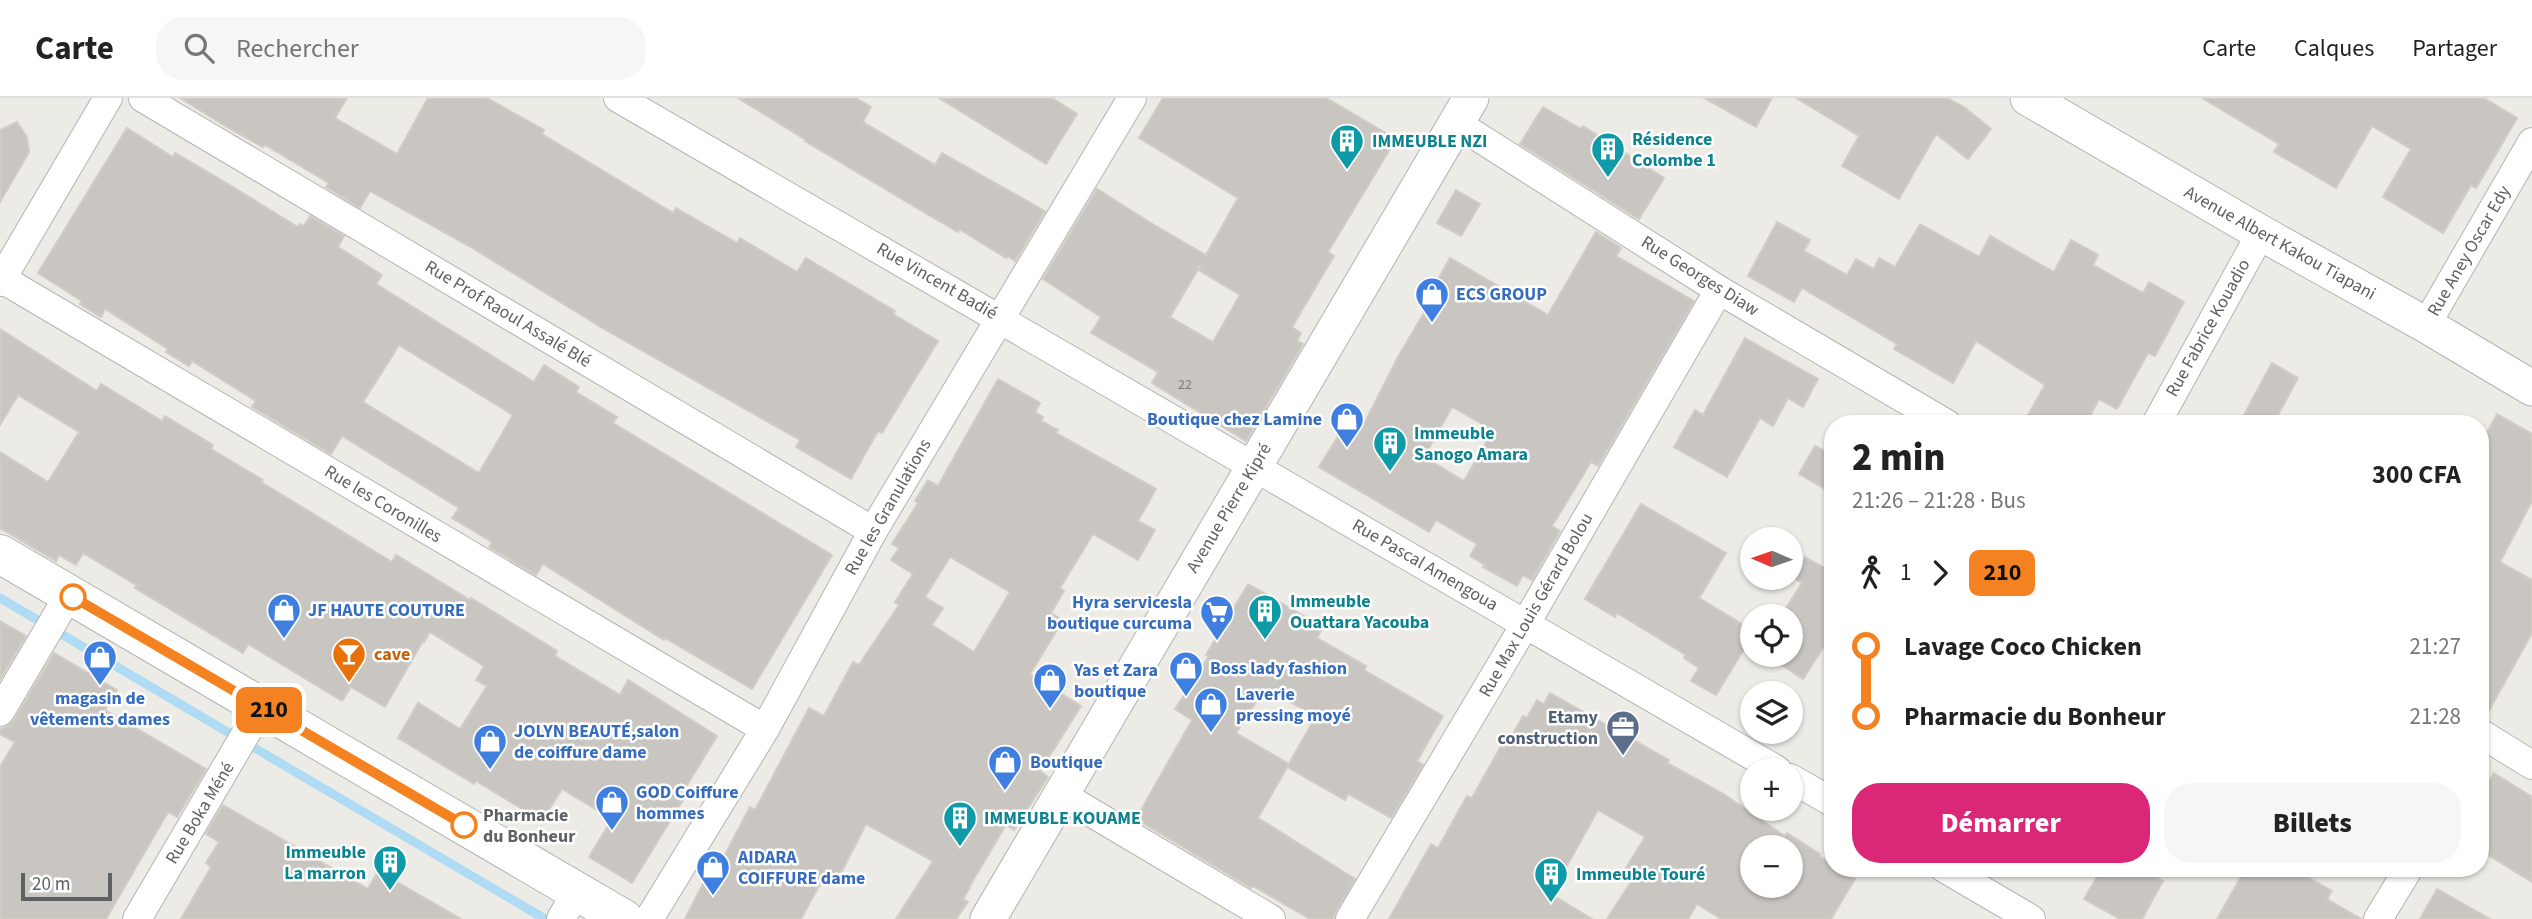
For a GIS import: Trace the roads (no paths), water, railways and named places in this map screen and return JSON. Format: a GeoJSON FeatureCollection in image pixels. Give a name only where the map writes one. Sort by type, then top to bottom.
{"type":"FeatureCollection","features":[{"type":"Feature","properties":{"kind":"main road"},"geometry":{"type":"LineString","coordinates":[[0,554],[262,706],[569,905],[624,919]]}},
{"type":"Feature","properties":{"kind":"street"},"geometry":{"type":"LineString","coordinates":[[1,281],[108,98]]}},
{"type":"Feature","properties":{"kind":"street","name":"Rue Prof Raoul Assalé Blé"},"geometry":{"type":"LineString","coordinates":[[143,98],[873,531]]}},
{"type":"Feature","properties":{"kind":"street","name":"Rue Vincent Badié"},"geometry":{"type":"LineString","coordinates":[[618,98],[1254,467]]}},
{"type":"Feature","properties":{"kind":"street","name":"Avenue Albert Kakou Tiapani"},"geometry":{"type":"LineString","coordinates":[[2028,98],[2532,388]]}},
{"type":"Feature","properties":{"kind":"street","name":"Rue les Granulations"},"geometry":{"type":"LineString","coordinates":[[649,919],[765,729],[873,531],[1129,99]]}},
{"type":"Feature","properties":{"kind":"street","name":"Rue Georges Diaw"},"geometry":{"type":"LineString","coordinates":[[1464,110],[1719,290],[1932,415]]}},
{"type":"Feature","properties":{"kind":"street","name":"Avenue Pierre Kipré"},"geometry":{"type":"LineString","coordinates":[[988,919],[1464,110]]}},
{"type":"Feature","properties":{"kind":"street","name":"Rue Aney Oscar Edy"},"geometry":{"type":"LineString","coordinates":[[2426,325],[2532,142]]}},
{"type":"Feature","properties":{"kind":"street","name":"Rue Fabrice Kouadio"},"geometry":{"type":"LineString","coordinates":[[2161,415],[2260,233]]}},
{"type":"Feature","properties":{"kind":"street","name":"Rue les Coronilles"},"geometry":{"type":"LineString","coordinates":[[1,281],[765,729]]}},
{"type":"Feature","properties":{"kind":"street","name":"Rue Max Louis Gérard Bolou"},"geometry":{"type":"LineString","coordinates":[[1350,919],[1719,290]]}},
{"type":"Feature","properties":{"kind":"street","name":"Rue Pascal Amengoua"},"geometry":{"type":"LineString","coordinates":[[1254,467],[1757,758]]}},
{"type":"Feature","properties":{"kind":"street"},"geometry":{"type":"LineString","coordinates":[[0,712],[69,594]]}},
{"type":"Feature","properties":{"kind":"street","name":"Rue Boka Méné"},"geometry":{"type":"LineString","coordinates":[[137,919],[262,706]]}},
{"type":"Feature","properties":{"kind":"street"},"geometry":{"type":"LineString","coordinates":[[2489,744],[2532,765]]}},
{"type":"Feature","properties":{"kind":"street"},"geometry":{"type":"LineString","coordinates":[[1803,785],[1824,797]]}},
{"type":"Feature","properties":{"kind":"street"},"geometry":{"type":"LineString","coordinates":[[1060,794],[1271,919]]}},
{"type":"Feature","properties":{"kind":"street"},"geometry":{"type":"LineString","coordinates":[[1959,877],[2031,919]]}},
{"type":"Feature","properties":{"kind":"street"},"geometry":{"type":"LineString","coordinates":[[2378,919],[2404,877]]}},
{"type":"Feature","properties":{"kind":"waterway"},"geometry":{"type":"LineString","coordinates":[[0,598],[545,919]]}},
{"type":"Feature","properties":{"kind":"place","name":"IMMEUBLE NZI"},"geometry":{"type":"Point","coordinates":[1347,171]}},
{"type":"Feature","properties":{"kind":"place","name":"Résidence Colombe 1"},"geometry":{"type":"Point","coordinates":[1608,179]}},
{"type":"Feature","properties":{"kind":"place","name":"ECS GROUP"},"geometry":{"type":"Point","coordinates":[1432,324]}},
{"type":"Feature","properties":{"kind":"place","name":"Boutique chez Lamine"},"geometry":{"type":"Point","coordinates":[1347,449]}},
{"type":"Feature","properties":{"kind":"place","name":"Immeuble Sanogo Amara"},"geometry":{"type":"Point","coordinates":[1390,473]}},
{"type":"Feature","properties":{"kind":"place","name":"JF HAUTE COUTURE"},"geometry":{"type":"Point","coordinates":[284,640]}},
{"type":"Feature","properties":{"kind":"place","name":"Immeuble Ouattara Yacouba"},"geometry":{"type":"Point","coordinates":[1265,641]}},
{"type":"Feature","properties":{"kind":"place","name":"Hyra servicesla boutique curcuma"},"geometry":{"type":"Point","coordinates":[1217,642]}},
{"type":"Feature","properties":{"kind":"place","name":"cave"},"geometry":{"type":"Point","coordinates":[349,684]}},
{"type":"Feature","properties":{"kind":"place","name":"magasin de vêtements dames"},"geometry":{"type":"Point","coordinates":[100,687]}},
{"type":"Feature","properties":{"kind":"place","name":"Boss lady fashion"},"geometry":{"type":"Point","coordinates":[1186,698]}},
{"type":"Feature","properties":{"kind":"place","name":"Yas et Zara boutique"},"geometry":{"type":"Point","coordinates":[1050,710]}},
{"type":"Feature","properties":{"kind":"place","name":"Laverie pressing moyé"},"geometry":{"type":"Point","coordinates":[1211,734]}},
{"type":"Feature","properties":{"kind":"place","name":"Etamy construction"},"geometry":{"type":"Point","coordinates":[1623,757]}},
{"type":"Feature","properties":{"kind":"place","name":"JOLYN BEAUTÉ,salon de coiffure dame"},"geometry":{"type":"Point","coordinates":[490,771]}},
{"type":"Feature","properties":{"kind":"place","name":"Boutique"},"geometry":{"type":"Point","coordinates":[1005,792]}},
{"type":"Feature","properties":{"kind":"place","name":"Pharmacie du Bonheur"},"geometry":{"type":"Point","coordinates":[464,825]}},
{"type":"Feature","properties":{"kind":"place","name":"GOD Coiffure hommes"},"geometry":{"type":"Point","coordinates":[612,832]}},
{"type":"Feature","properties":{"kind":"place","name":"IMMEUBLE KOUAME"},"geometry":{"type":"Point","coordinates":[960,848]}},
{"type":"Feature","properties":{"kind":"place","name":"Immeuble La marron"},"geometry":{"type":"Point","coordinates":[390,892]}},
{"type":"Feature","properties":{"kind":"place","name":"AIDARA COIFFURE dame"},"geometry":{"type":"Point","coordinates":[713,897]}},
{"type":"Feature","properties":{"kind":"place","name":"Immeuble Touré"},"geometry":{"type":"Point","coordinates":[1551,904]}}]}
